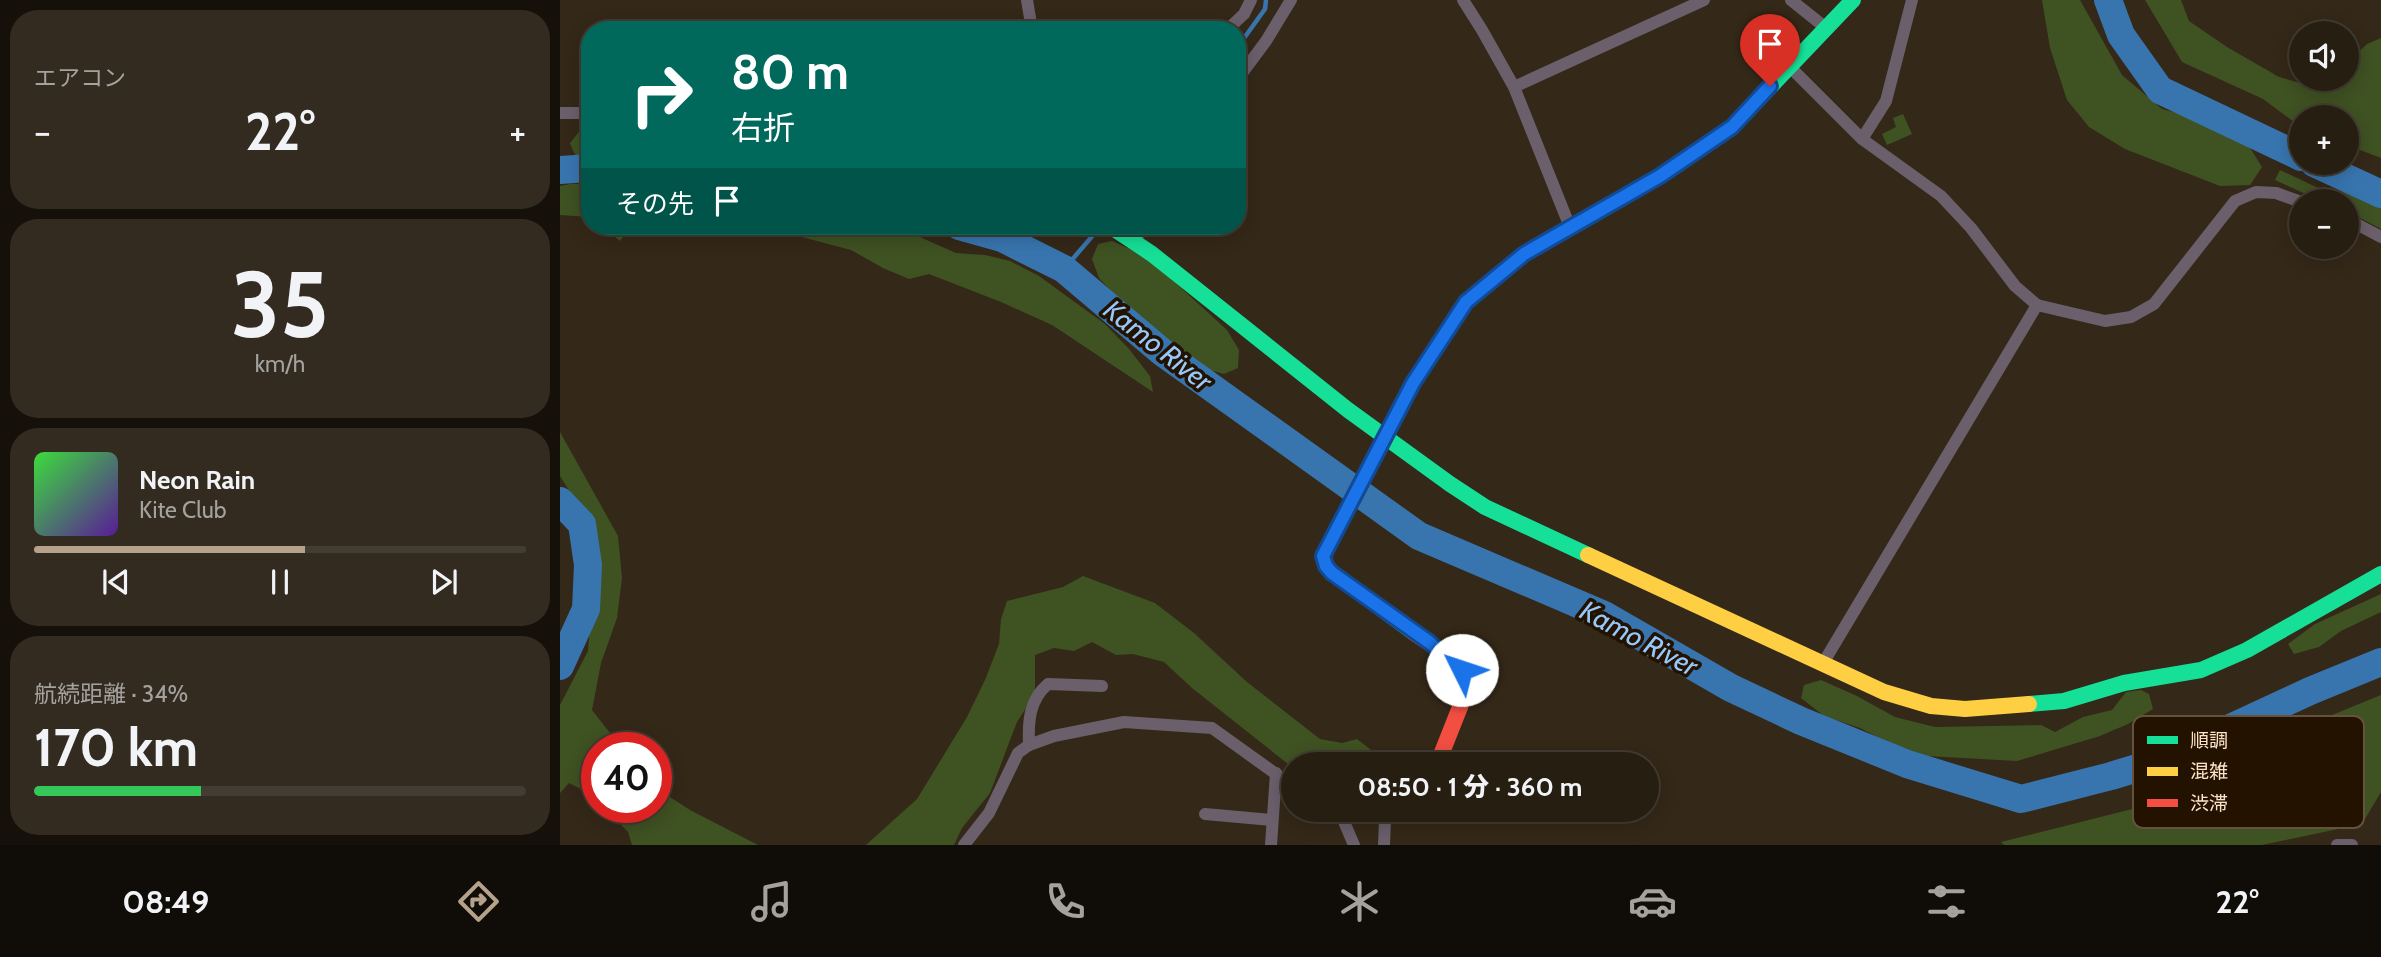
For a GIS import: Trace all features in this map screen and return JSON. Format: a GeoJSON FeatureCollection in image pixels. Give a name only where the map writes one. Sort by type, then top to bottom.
{"type":"FeatureCollection","features":[{"type":"Feature","properties":{"kind":"street"},"geometry":{"type":"LineString","coordinates":[[1027,0],[1030,21]]}},
{"type":"Feature","properties":{"kind":"street"},"geometry":{"type":"LineString","coordinates":[[1237,21],[1244,14],[1251,0]]}},
{"type":"Feature","properties":{"kind":"street"},"geometry":{"type":"LineString","coordinates":[[1246,68],[1291,0]]}},
{"type":"Feature","properties":{"kind":"street"},"geometry":{"type":"LineString","coordinates":[[1463,0],[1514,87],[1570,227]]}},
{"type":"Feature","properties":{"kind":"street"},"geometry":{"type":"LineString","coordinates":[[1514,87],[1704,0]]}},
{"type":"Feature","properties":{"kind":"street"},"geometry":{"type":"LineString","coordinates":[[1791,0],[1826,28]]}},
{"type":"Feature","properties":{"kind":"street"},"geometry":{"type":"LineString","coordinates":[[1442,752],[1466,692],[1467,682],[1462,670],[1429,642],[1332,573],[1323,556],[1413,383],[1466,302],[1524,254],[1660,176],[1732,127],[1853,0]]}},
{"type":"Feature","properties":{"kind":"street"},"geometry":{"type":"LineString","coordinates":[[1862,139],[1886,101],[1912,0]]}},
{"type":"Feature","properties":{"kind":"street"},"geometry":{"type":"LineString","coordinates":[[1789,66],[1862,139],[1941,195],[1971,228],[2015,286],[2037,305],[2105,321],[2131,317],[2154,304],[2235,201],[2256,192],[2276,193],[2289,198]]}},
{"type":"Feature","properties":{"kind":"street"},"geometry":{"type":"LineString","coordinates":[[560,113],[581,113]]}},
{"type":"Feature","properties":{"kind":"street"},"geometry":{"type":"LineString","coordinates":[[2359,225],[2381,237]]}},
{"type":"Feature","properties":{"kind":"street"},"geometry":{"type":"LineString","coordinates":[[1142,235],[1192,287],[1436,476],[1485,507],[1822,665],[1884,692],[1931,706],[1965,709],[2064,701],[2124,684],[2201,670],[2247,650],[2381,574]]}},
{"type":"Feature","properties":{"kind":"street"},"geometry":{"type":"LineString","coordinates":[[1822,665],[2037,305]]}},
{"type":"Feature","properties":{"kind":"street"},"geometry":{"type":"LineString","coordinates":[[1029,745],[1030,712],[1040,690],[1048,684],[1102,686]]}},
{"type":"Feature","properties":{"kind":"street"},"geometry":{"type":"LineString","coordinates":[[964,845],[989,813],[1018,753],[1029,745],[1054,736],[1124,722],[1212,728],[1281,776]]}},
{"type":"Feature","properties":{"kind":"street"},"geometry":{"type":"LineString","coordinates":[[1271,845],[1276,773]]}},
{"type":"Feature","properties":{"kind":"street"},"geometry":{"type":"LineString","coordinates":[[1205,814],[1272,820]]}},
{"type":"Feature","properties":{"kind":"street"},"geometry":{"type":"LineString","coordinates":[[1344,822],[1354,845]]}},
{"type":"Feature","properties":{"kind":"street"},"geometry":{"type":"LineString","coordinates":[[1384,845],[1385,822]]}},
{"type":"Feature","properties":{"kind":"street"},"geometry":{"type":"LineString","coordinates":[[2337,845],[2352,845]]}},
{"type":"Feature","properties":{"kind":"green space"},"geometry":{"type":"Polygon","coordinates":[[[2042,0],[2080,0],[2122,75],[2162,109],[2212,122],[2247,143],[2262,167],[2250,185],[2220,186],[2125,149],[2089,127],[2067,100],[2050,48],[2042,0]]]}},
{"type":"Feature","properties":{"kind":"green space"},"geometry":{"type":"Polygon","coordinates":[[[2145,0],[2181,0],[2189,21],[2227,47],[2279,77],[2289,80],[2289,91],[2359,91],[2359,52],[2367,44],[2381,38],[2381,158],[2359,150],[2359,105],[2289,105],[2289,118],[2263,99],[2182,62],[2145,0]]]}},
{"type":"Feature","properties":{"kind":"green space"},"geometry":{"type":"Polygon","coordinates":[[[1903,114],[1912,134],[1887,145],[1882,134],[1896,127],[1893,118],[1903,114]]]}},
{"type":"Feature","properties":{"kind":"green space"},"geometry":{"type":"Polygon","coordinates":[[[581,129],[581,159],[577,156],[570,143],[581,129]]]}},
{"type":"Feature","properties":{"kind":"green space"},"geometry":{"type":"Polygon","coordinates":[[[2280,170],[2316,187],[2328,189],[2295,189],[2275,180],[2280,170]]]}},
{"type":"Feature","properties":{"kind":"green space"},"geometry":{"type":"Polygon","coordinates":[[[581,184],[581,216],[560,215],[560,186],[581,184]]]}},
{"type":"Feature","properties":{"kind":"green space"},"geometry":{"type":"Polygon","coordinates":[[[2359,194],[2381,203],[2381,229],[2359,217],[2359,194]]]}},
{"type":"Feature","properties":{"kind":"green space"},"geometry":{"type":"Polygon","coordinates":[[[612,235],[625,235],[620,241],[612,235]]]}},
{"type":"Feature","properties":{"kind":"green space"},"geometry":{"type":"Polygon","coordinates":[[[794,235],[915,235],[956,253],[985,255],[1010,261],[1039,276],[1105,324],[1150,376],[1153,392],[1052,325],[929,274],[909,279],[851,250],[794,235]]]}},
{"type":"Feature","properties":{"kind":"green space"},"geometry":{"type":"Polygon","coordinates":[[[1112,241],[1137,252],[1157,266],[1227,330],[1239,350],[1238,368],[1224,374],[1199,367],[1172,348],[1119,300],[1099,278],[1092,259],[1098,244],[1112,241]]]}},
{"type":"Feature","properties":{"kind":"green space"},"geometry":{"type":"Polygon","coordinates":[[[560,432],[618,536],[622,578],[617,618],[601,663],[592,710],[609,732],[581,732],[581,789],[569,783],[560,793],[560,705],[588,651],[591,541],[578,505],[560,476],[560,432]]]}},
{"type":"Feature","properties":{"kind":"green space"},"geometry":{"type":"Polygon","coordinates":[[[1083,576],[1155,603],[1194,633],[1247,682],[1320,739],[1342,743],[1357,739],[1374,752],[1281,752],[1281,758],[1192,688],[1164,662],[1133,654],[1116,655],[1092,642],[1074,651],[1054,648],[1035,655],[1035,694],[1017,722],[990,793],[962,828],[954,845],[866,845],[917,799],[967,717],[999,644],[1001,619],[1007,601],[1063,587],[1083,576]]]}},
{"type":"Feature","properties":{"kind":"green space"},"geometry":{"type":"Polygon","coordinates":[[[2381,594],[2381,612],[2341,631],[2319,647],[2294,654],[2288,644],[2315,624],[2381,594]]]}},
{"type":"Feature","properties":{"kind":"green space"},"geometry":{"type":"Polygon","coordinates":[[[1821,680],[1895,717],[1935,727],[2041,725],[2055,732],[2083,717],[2112,710],[2126,692],[2141,690],[2149,694],[2153,709],[2141,716],[2133,716],[2133,721],[2100,736],[2017,761],[1927,756],[1824,716],[1801,698],[1804,685],[1821,680]]]}},
{"type":"Feature","properties":{"kind":"green space"},"geometry":{"type":"Polygon","coordinates":[[[2381,695],[2381,792],[2364,821],[2364,716],[2329,716],[2381,695]]]}},
{"type":"Feature","properties":{"kind":"green space"},"geometry":{"type":"Polygon","coordinates":[[[672,798],[758,845],[632,845],[628,832],[619,823],[672,823],[672,798]]]}},
{"type":"Feature","properties":{"kind":"green space"},"geometry":{"type":"Polygon","coordinates":[[[2133,809],[2133,828],[2343,828],[2262,845],[2004,845],[2001,842],[2133,809]]]}},
{"type":"Feature","properties":{"kind":"waterway"},"geometry":{"type":"LineString","coordinates":[[1246,35],[1265,9],[1266,0]]}},
{"type":"Feature","properties":{"kind":"waterway","name":"Kamo River"},"geometry":{"type":"LineString","coordinates":[[2108,0],[2121,35],[2160,90],[2289,151]]}},
{"type":"Feature","properties":{"kind":"waterway","name":"Kamo River"},"geometry":{"type":"LineString","coordinates":[[560,170],[581,169]]}},
{"type":"Feature","properties":{"kind":"waterway","name":"Kamo River"},"geometry":{"type":"LineString","coordinates":[[2340,175],[2381,194]]}},
{"type":"Feature","properties":{"kind":"waterway","name":"Kamo River"},"geometry":{"type":"LineString","coordinates":[[991,235],[1064,269],[1162,352],[1419,536],[1604,615],[1731,688],[1801,721],[1907,764],[2021,799],[2133,769]]}},
{"type":"Feature","properties":{"kind":"waterway"},"geometry":{"type":"LineString","coordinates":[[1064,269],[1093,235]]}},
{"type":"Feature","properties":{"kind":"waterway","name":"Kamo River"},"geometry":{"type":"LineString","coordinates":[[560,501],[582,524],[588,565],[586,609],[560,666]]}},
{"type":"Feature","properties":{"kind":"waterway","name":"Kamo River"},"geometry":{"type":"LineString","coordinates":[[2256,716],[2381,662]]}},
{"type":"Feature","properties":{"kind":"traffic: fast"},"geometry":{"type":"LineString","coordinates":[[1413,632],[1333,573],[1326,566],[1323,556],[1413,383],[1466,302],[1524,254],[1660,176],[1732,127],[1853,0]]}},
{"type":"Feature","properties":{"kind":"traffic: fast"},"geometry":{"type":"LineString","coordinates":[[1124,235],[1152,254],[1348,410],[1450,484],[1485,507],[1588,555]]}},
{"type":"Feature","properties":{"kind":"traffic: fast"},"geometry":{"type":"LineString","coordinates":[[2029,704],[2064,701],[2124,683],[2201,670],[2247,650],[2381,574]]}},
{"type":"Feature","properties":{"kind":"traffic: slow"},"geometry":{"type":"LineString","coordinates":[[1588,555],[1884,692],[1931,706],[1965,709],[2029,704]]}},
{"type":"Feature","properties":{"kind":"traffic: jam"},"geometry":{"type":"LineString","coordinates":[[1413,632],[1456,664],[1465,682],[1466,692],[1442,752]]}},
{"type":"Feature","properties":{"kind":"route"},"geometry":{"type":"LineString","coordinates":[[1462,670],[1429,642],[1332,573],[1323,556],[1413,383],[1466,302],[1504,270],[1524,254],[1660,176],[1732,127],[1770,86]]}}]}
